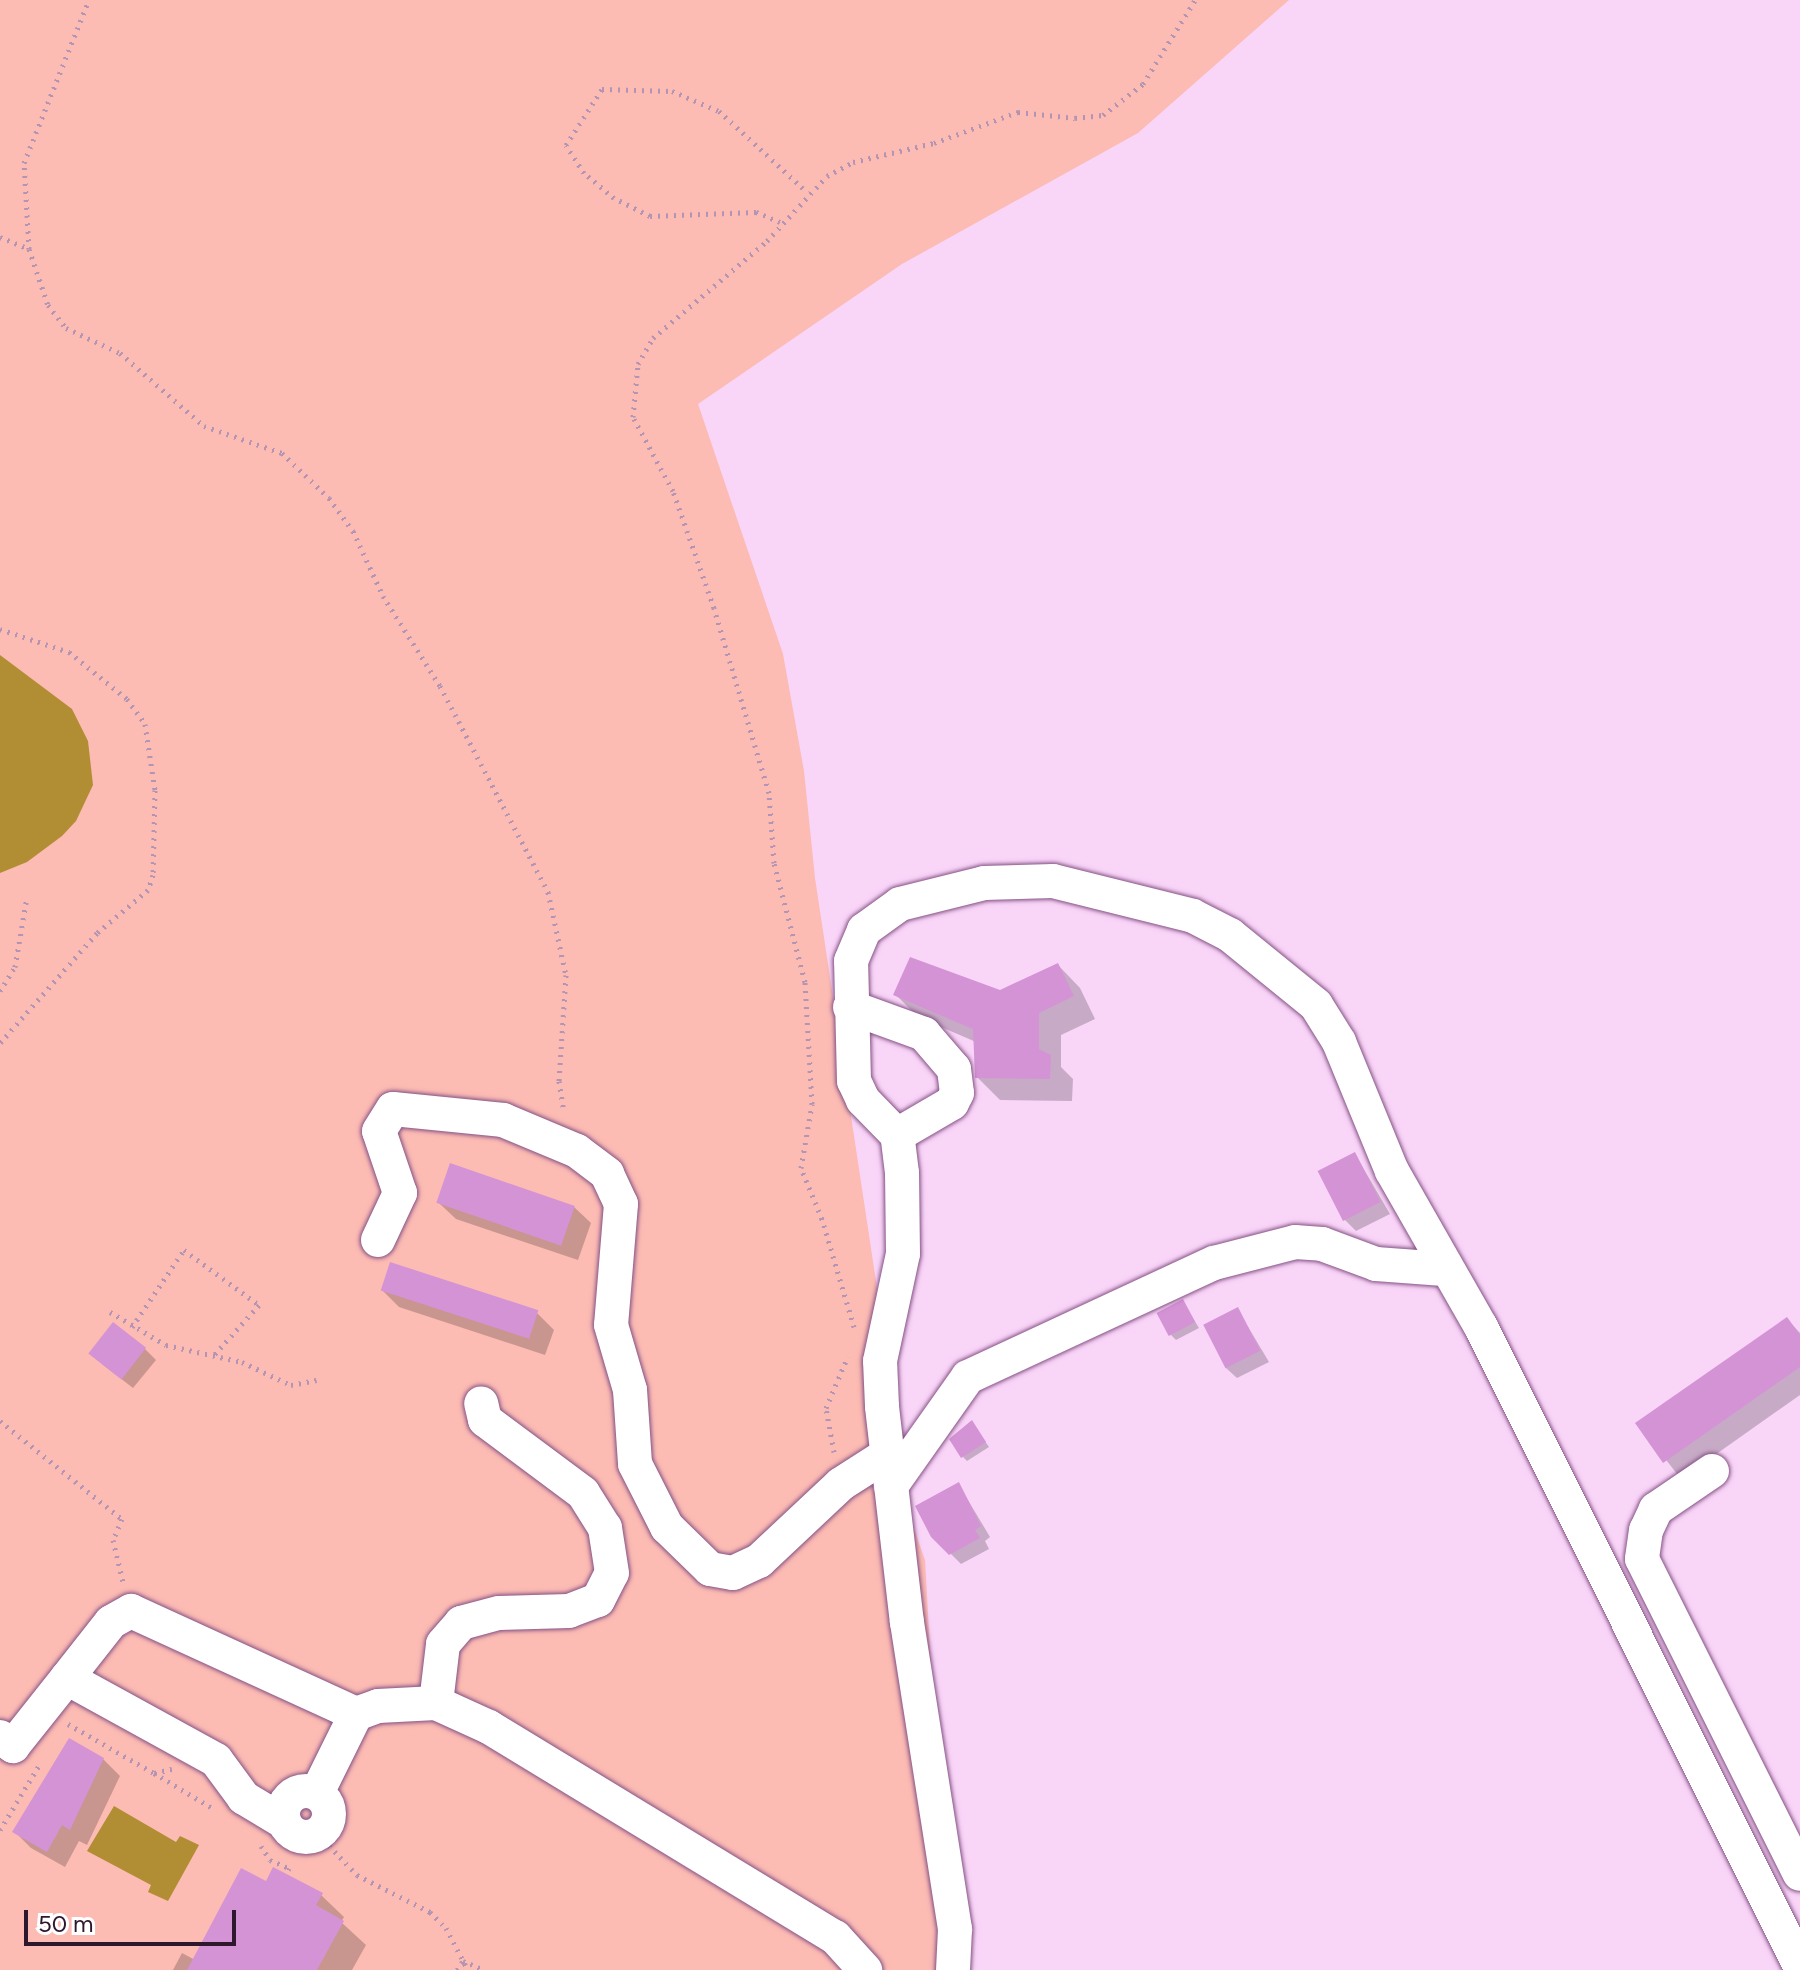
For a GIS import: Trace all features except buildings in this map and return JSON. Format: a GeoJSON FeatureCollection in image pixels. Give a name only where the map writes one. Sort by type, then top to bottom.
{"type":"FeatureCollection","features":[{"type":"Feature","properties":{"kind":"street"},"geometry":{"type":"LineString","coordinates":[[953,1970],[955,1929],[890,1470],[880,1361],[903,1254],[906,1207],[897,1135],[863,1100],[854,1081],[851,961],[864,930],[900,904],[940,890],[1053,881],[1193,916],[1230,935],[1316,1005],[1339,1042],[1392,1171],[1444,1269],[1481,1327],[1800,1966]]}},
{"type":"Feature","properties":{"kind":"street"},"geometry":{"type":"LineString","coordinates":[[850,1007],[924,1034],[954,1069],[957,1093],[952,1103],[897,1135]]}},
{"type":"Feature","properties":{"kind":"street"},"geometry":{"type":"LineString","coordinates":[[378,1240],[400,1193],[379,1131],[393,1109],[503,1120],[575,1151],[607,1174],[621,1204],[611,1325],[613,1347],[630,1390],[635,1464],[679,1543],[710,1569],[733,1573],[759,1561],[848,1477],[890,1470],[968,1377],[1214,1263],[1295,1242],[1322,1244],[1376,1264],[1444,1269]]}},
{"type":"Feature","properties":{"kind":"street"},"geometry":{"type":"LineString","coordinates":[[436,1703],[443,1644],[461,1623],[499,1613],[569,1611],[598,1600],[612,1573],[605,1528],[583,1493],[485,1420],[481,1403]]}},
{"type":"Feature","properties":{"kind":"street"},"geometry":{"type":"LineString","coordinates":[[1712,1471],[1656,1509],[1646,1530],[1642,1559],[1800,1874]]}},
{"type":"Feature","properties":{"kind":"street"},"geometry":{"type":"LineString","coordinates":[[14,1750],[111,1622],[131,1611],[356,1714]]}},
{"type":"Feature","properties":{"kind":"street"},"geometry":{"type":"LineString","coordinates":[[67,1678],[216,1760],[244,1798],[284,1822],[298,1837],[318,1834],[330,1817],[327,1803],[317,1793],[304,1790],[291,1796],[283,1808],[284,1822]]}},
{"type":"Feature","properties":{"kind":"street"},"geometry":{"type":"LineString","coordinates":[[317,1793],[356,1714],[378,1706],[436,1703],[546,1758],[647,1819],[835,1937],[865,1970]]}},
{"type":"Feature","properties":{"kind":"path"},"geometry":{"type":"LineString","coordinates":[[89,0],[24,163],[29,249],[48,305],[66,328],[120,353],[204,426],[282,453],[329,498],[353,531],[383,596],[440,686],[548,892],[567,994],[559,1097],[575,1151]]}},
{"type":"Feature","properties":{"kind":"path"},"geometry":{"type":"LineString","coordinates":[[854,1338],[838,1269],[801,1168],[812,1104],[805,982],[774,863],[769,793],[714,608],[673,491],[632,410],[643,349],[767,241],[807,192],[853,162],[934,143],[1018,112],[1075,118],[1103,115],[1143,84],[1195,0]]}},
{"type":"Feature","properties":{"kind":"path"},"geometry":{"type":"LineString","coordinates":[[780,222],[756,212],[650,216],[614,198],[584,173],[566,145],[602,89],[672,91],[719,111],[807,192]]}},
{"type":"Feature","properties":{"kind":"path"},"geometry":{"type":"LineString","coordinates":[[0,237],[29,249]]}},
{"type":"Feature","properties":{"kind":"path"},"geometry":{"type":"LineString","coordinates":[[0,629],[69,652],[127,699],[145,724],[155,803],[153,875],[143,896],[97,933],[0,1043]]}},
{"type":"Feature","properties":{"kind":"path"},"geometry":{"type":"LineString","coordinates":[[0,991],[15,967],[27,897]]}},
{"type":"Feature","properties":{"kind":"path"},"geometry":{"type":"LineString","coordinates":[[132,1327],[184,1250],[259,1305],[213,1356]]}},
{"type":"Feature","properties":{"kind":"path"},"geometry":{"type":"LineString","coordinates":[[110,1312],[166,1345],[242,1362],[291,1385],[317,1380]]}},
{"type":"Feature","properties":{"kind":"path"},"geometry":{"type":"LineString","coordinates":[[848,1477],[840,1468],[825,1416],[829,1395],[852,1346]]}},
{"type":"Feature","properties":{"kind":"path"},"geometry":{"type":"LineString","coordinates":[[0,1421],[122,1519],[113,1540],[131,1611]]}},
{"type":"Feature","properties":{"kind":"path"},"geometry":{"type":"LineString","coordinates":[[60,1728],[65,1721],[154,1773]]}},
{"type":"Feature","properties":{"kind":"path"},"geometry":{"type":"LineString","coordinates":[[0,1830],[14,1750]]}},
{"type":"Feature","properties":{"kind":"path"},"geometry":{"type":"LineString","coordinates":[[318,1834],[357,1875],[430,1912],[446,1928],[468,1970]]}},
{"type":"Feature","properties":{"kind":"path"},"geometry":{"type":"LineString","coordinates":[[457,1970],[463,1961]]}},
{"type":"Feature","properties":{"kind":"path"},"geometry":{"type":"LineString","coordinates":[[463,1961],[485,1970]]}},
{"type":"Feature","properties":{"kind":"shaded area"},"geometry":{"type":"Polygon","coordinates":[[[0,0],[1289,0],[1138,133],[902,264],[698,404],[783,654],[804,771],[815,878],[913,1526],[925,1560],[935,1737],[967,1970],[0,1970],[0,0]]]}},
{"type":"Feature","properties":{"kind":"shaded area"},"geometry":{"type":"Polygon","coordinates":[[[0,655],[72,709],[88,741],[93,785],[76,821],[62,836],[27,862],[0,873],[0,655]]]}},
{"type":"Feature","properties":{"kind":"shaded area"},"geometry":{"type":"Polygon","coordinates":[[[114,1806],[176,1842],[180,1836],[199,1845],[168,1901],[148,1892],[151,1885],[87,1851],[114,1806]]]}}]}
